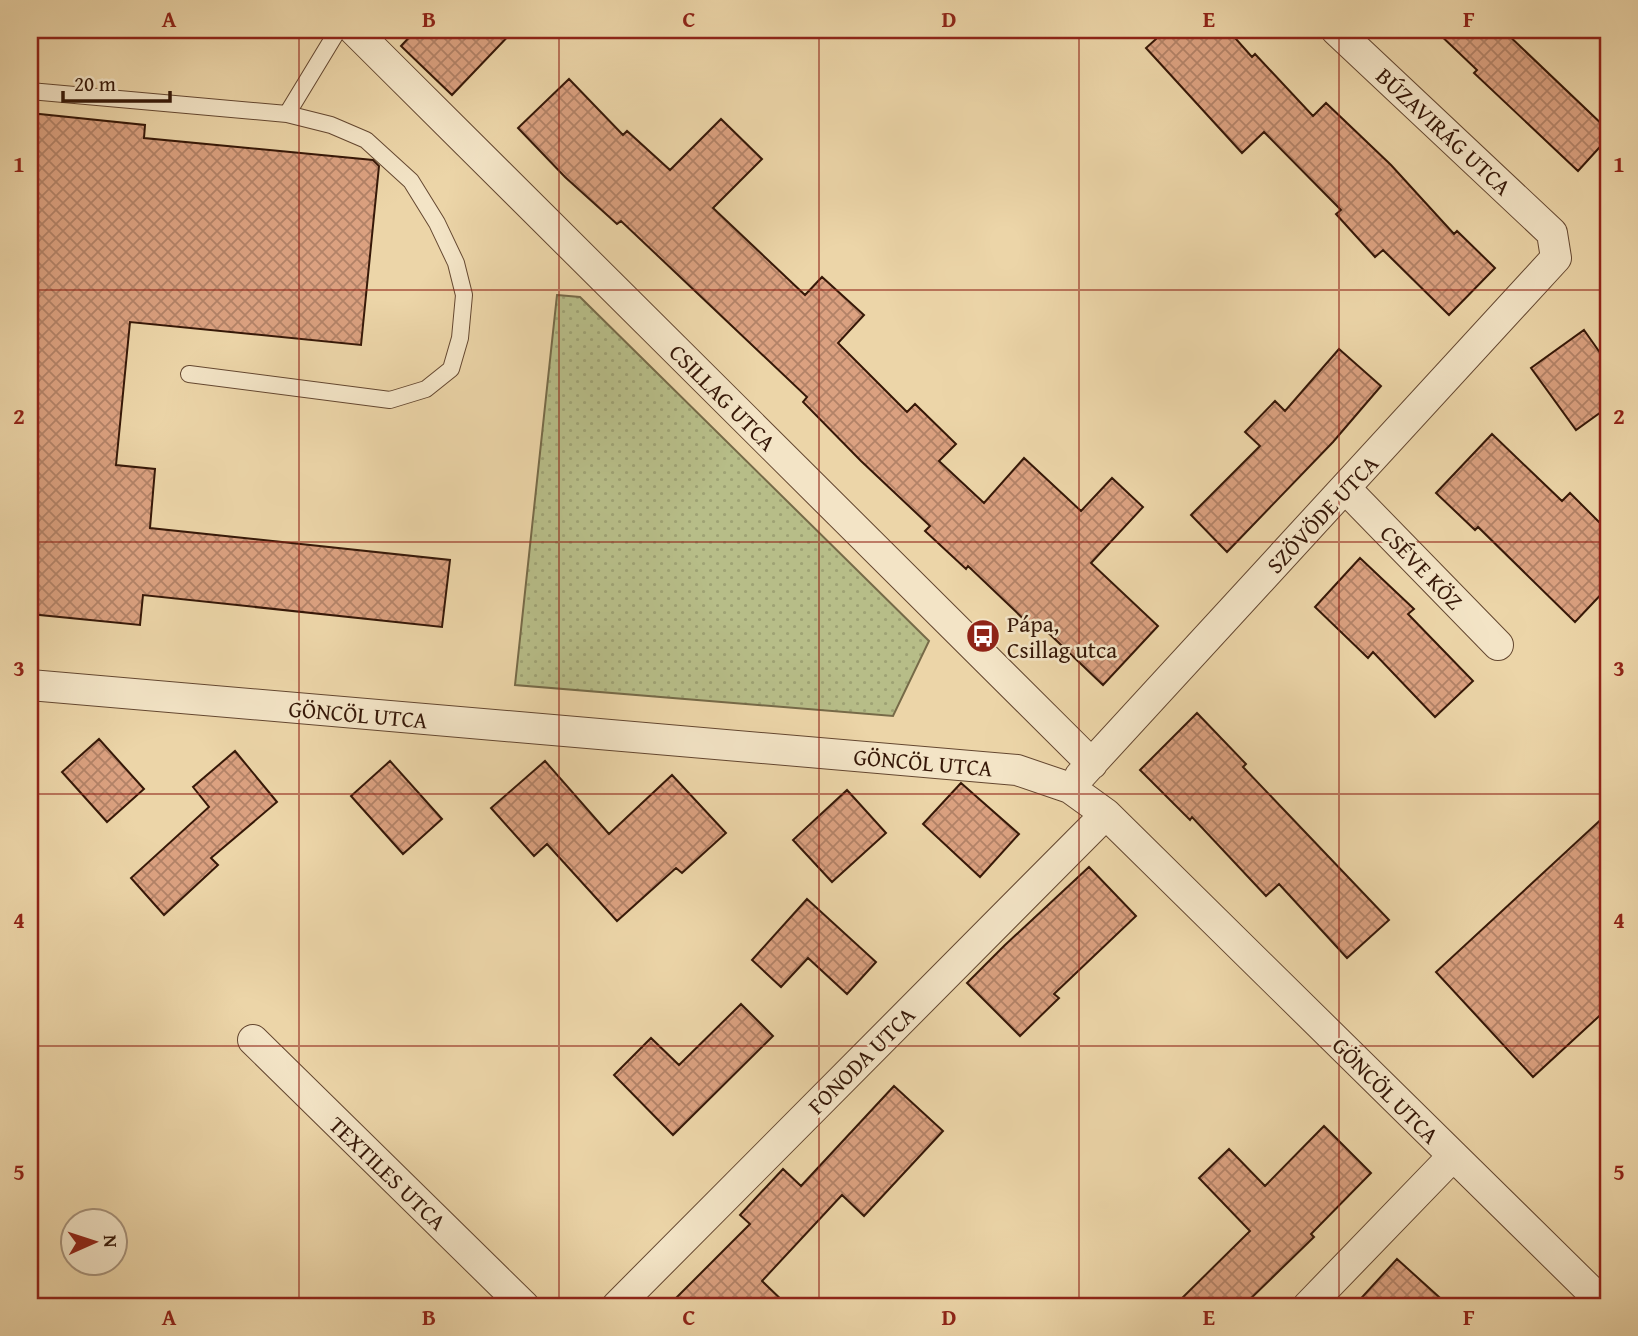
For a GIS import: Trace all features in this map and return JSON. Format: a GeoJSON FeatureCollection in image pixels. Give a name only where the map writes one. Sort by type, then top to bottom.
{"type":"FeatureCollection","features":[{"type":"Feature","properties":{"kind":"street","name":"CSILLAG UTCA"},"geometry":{"type":"LineString","coordinates":[[354,30],[1092,764]]}},
{"type":"Feature","properties":{"kind":"street","name":"BÚZAVIRÁG UTCA"},"geometry":{"type":"LineString","coordinates":[[1336,30],[1552,233]]}},
{"type":"Feature","properties":{"kind":"street","name":"SZÖVÖDE UTCA"},"geometry":{"type":"LineString","coordinates":[[1070,788],[1556,258],[1552,233]]}},
{"type":"Feature","properties":{"kind":"street","name":"CSÉVE KÖZ"},"geometry":{"type":"LineString","coordinates":[[1345,488],[1499,645]]}},
{"type":"Feature","properties":{"kind":"street","name":"GÖNCÖL UTCA"},"geometry":{"type":"LineString","coordinates":[[30,685],[1017,770],[1070,788],[1106,814],[1606,1306]]}},
{"type":"Feature","properties":{"kind":"street","name":"FONODA UTCA"},"geometry":{"type":"LineString","coordinates":[[617,1306],[1106,814]]}},
{"type":"Feature","properties":{"kind":"street","name":"TEXTILES UTCA"},"geometry":{"type":"LineString","coordinates":[[253,1040],[524,1306]]}},
{"type":"Feature","properties":{"kind":"street"},"geometry":{"type":"LineString","coordinates":[[1308,1306],[1452,1156]]}},
{"type":"Feature","properties":{"kind":"lane"},"geometry":{"type":"LineString","coordinates":[[287,114],[338,30]]}},
{"type":"Feature","properties":{"kind":"lane"},"geometry":{"type":"LineString","coordinates":[[30,91],[287,114],[331,125],[366,140],[411,181],[437,223],[456,263],[464,295],[460,338],[451,369],[426,389],[390,400],[189,374]]}},
{"type":"Feature","properties":{"kind":"green space"},"geometry":{"type":"Polygon","coordinates":[[[557,295],[580,297],[929,641],[893,716],[515,685],[557,295]]]}},
{"type":"Feature","properties":{"kind":"building"},"geometry":{"type":"Polygon","coordinates":[[[416,30],[514,30],[452,95],[401,46],[416,30]]]}},
{"type":"Feature","properties":{"kind":"building"},"geometry":{"type":"Polygon","coordinates":[[[1166,30],[1228,30],[1252,57],[1255,54],[1313,116],[1326,103],[1391,165],[1454,234],[1457,231],[1495,268],[1449,315],[1383,250],[1375,257],[1336,214],[1341,210],[1264,132],[1242,153],[1146,48],[1166,30]]]}},
{"type":"Feature","properties":{"kind":"building"},"geometry":{"type":"Polygon","coordinates":[[[1435,30],[1503,30],[1608,130],[1608,138],[1578,171],[1474,73],[1477,70],[1435,30]]]}},
{"type":"Feature","properties":{"kind":"building"},"geometry":{"type":"Polygon","coordinates":[[[569,79],[623,135],[627,131],[670,170],[721,119],[762,159],[713,208],[805,295],[822,277],[864,315],[838,343],[907,412],[915,404],[956,444],[939,461],[984,503],[1024,458],[1081,511],[1112,478],[1143,507],[1091,563],[1158,626],[1103,685],[1038,623],[1033,628],[968,566],[966,569],[925,531],[930,526],[803,402],[807,397],[621,221],[617,224],[565,177],[518,128],[569,79]]]}},
{"type":"Feature","properties":{"kind":"building"},"geometry":{"type":"Polygon","coordinates":[[[30,113],[145,125],[144,138],[373,160],[379,166],[361,345],[130,322],[116,465],[155,469],[150,528],[450,560],[442,627],[143,595],[140,625],[30,614],[30,113]]]}},
{"type":"Feature","properties":{"kind":"building"},"geometry":{"type":"Polygon","coordinates":[[[1584,330],[1608,364],[1608,407],[1576,430],[1531,368],[1584,330]]]}},
{"type":"Feature","properties":{"kind":"building"},"geometry":{"type":"Polygon","coordinates":[[[1339,349],[1381,386],[1333,442],[1227,552],[1191,515],[1260,446],[1245,432],[1275,401],[1285,411],[1339,349]]]}},
{"type":"Feature","properties":{"kind":"building"},"geometry":{"type":"Polygon","coordinates":[[[1492,434],[1562,501],[1570,493],[1608,531],[1608,587],[1575,622],[1478,527],[1475,530],[1436,493],[1492,434]]]}},
{"type":"Feature","properties":{"kind":"building"},"geometry":{"type":"Polygon","coordinates":[[[1360,558],[1414,609],[1408,614],[1473,681],[1435,717],[1373,652],[1368,658],[1315,607],[1360,558]]]}},
{"type":"Feature","properties":{"kind":"building"},"geometry":{"type":"Polygon","coordinates":[[[1197,713],[1246,764],[1243,767],[1389,920],[1347,958],[1279,884],[1266,896],[1192,817],[1190,820],[1140,770],[1197,713]]]}},
{"type":"Feature","properties":{"kind":"building"},"geometry":{"type":"Polygon","coordinates":[[[99,739],[144,789],[107,822],[62,772],[99,739]]]}},
{"type":"Feature","properties":{"kind":"building"},"geometry":{"type":"Polygon","coordinates":[[[235,751],[277,802],[211,858],[218,865],[164,915],[131,878],[209,807],[193,787],[235,751]]]}},
{"type":"Feature","properties":{"kind":"building"},"geometry":{"type":"Polygon","coordinates":[[[390,761],[442,819],[403,854],[351,796],[390,761]]]}},
{"type":"Feature","properties":{"kind":"building"},"geometry":{"type":"Polygon","coordinates":[[[545,761],[609,834],[672,775],[726,833],[682,873],[676,868],[617,921],[547,844],[534,856],[491,808],[545,761]]]}},
{"type":"Feature","properties":{"kind":"building"},"geometry":{"type":"Polygon","coordinates":[[[961,783],[1019,834],[980,877],[923,824],[961,783]]]}},
{"type":"Feature","properties":{"kind":"building"},"geometry":{"type":"Polygon","coordinates":[[[847,790],[886,833],[832,882],[793,840],[847,790]]]}},
{"type":"Feature","properties":{"kind":"building"},"geometry":{"type":"Polygon","coordinates":[[[1608,813],[1608,1008],[1533,1077],[1436,972],[1608,813]]]}},
{"type":"Feature","properties":{"kind":"building"},"geometry":{"type":"Polygon","coordinates":[[[1089,867],[1136,916],[1054,994],[1059,998],[1020,1036],[967,983],[1089,867]]]}},
{"type":"Feature","properties":{"kind":"building"},"geometry":{"type":"Polygon","coordinates":[[[807,899],[876,962],[847,994],[808,958],[781,987],[752,960],[807,899]]]}},
{"type":"Feature","properties":{"kind":"building"},"geometry":{"type":"Polygon","coordinates":[[[741,1004],[773,1036],[673,1135],[614,1075],[651,1038],[679,1065],[741,1004]]]}},
{"type":"Feature","properties":{"kind":"building"},"geometry":{"type":"Polygon","coordinates":[[[894,1086],[943,1131],[864,1216],[842,1195],[762,1281],[788,1306],[668,1306],[750,1224],[740,1215],[783,1169],[801,1186],[894,1086]]]}},
{"type":"Feature","properties":{"kind":"building"},"geometry":{"type":"Polygon","coordinates":[[[1324,1126],[1371,1173],[1311,1234],[1314,1237],[1243,1306],[1174,1306],[1250,1231],[1199,1178],[1229,1149],[1265,1186],[1324,1126]]]}},
{"type":"Feature","properties":{"kind":"building"},"geometry":{"type":"Polygon","coordinates":[[[1397,1259],[1449,1306],[1354,1306],[1397,1259]]]}},
{"type":"Feature","properties":{"kind":"place","name":"Pápa, Csillag utca"},"geometry":{"type":"Point","coordinates":[983,636]}}]}
